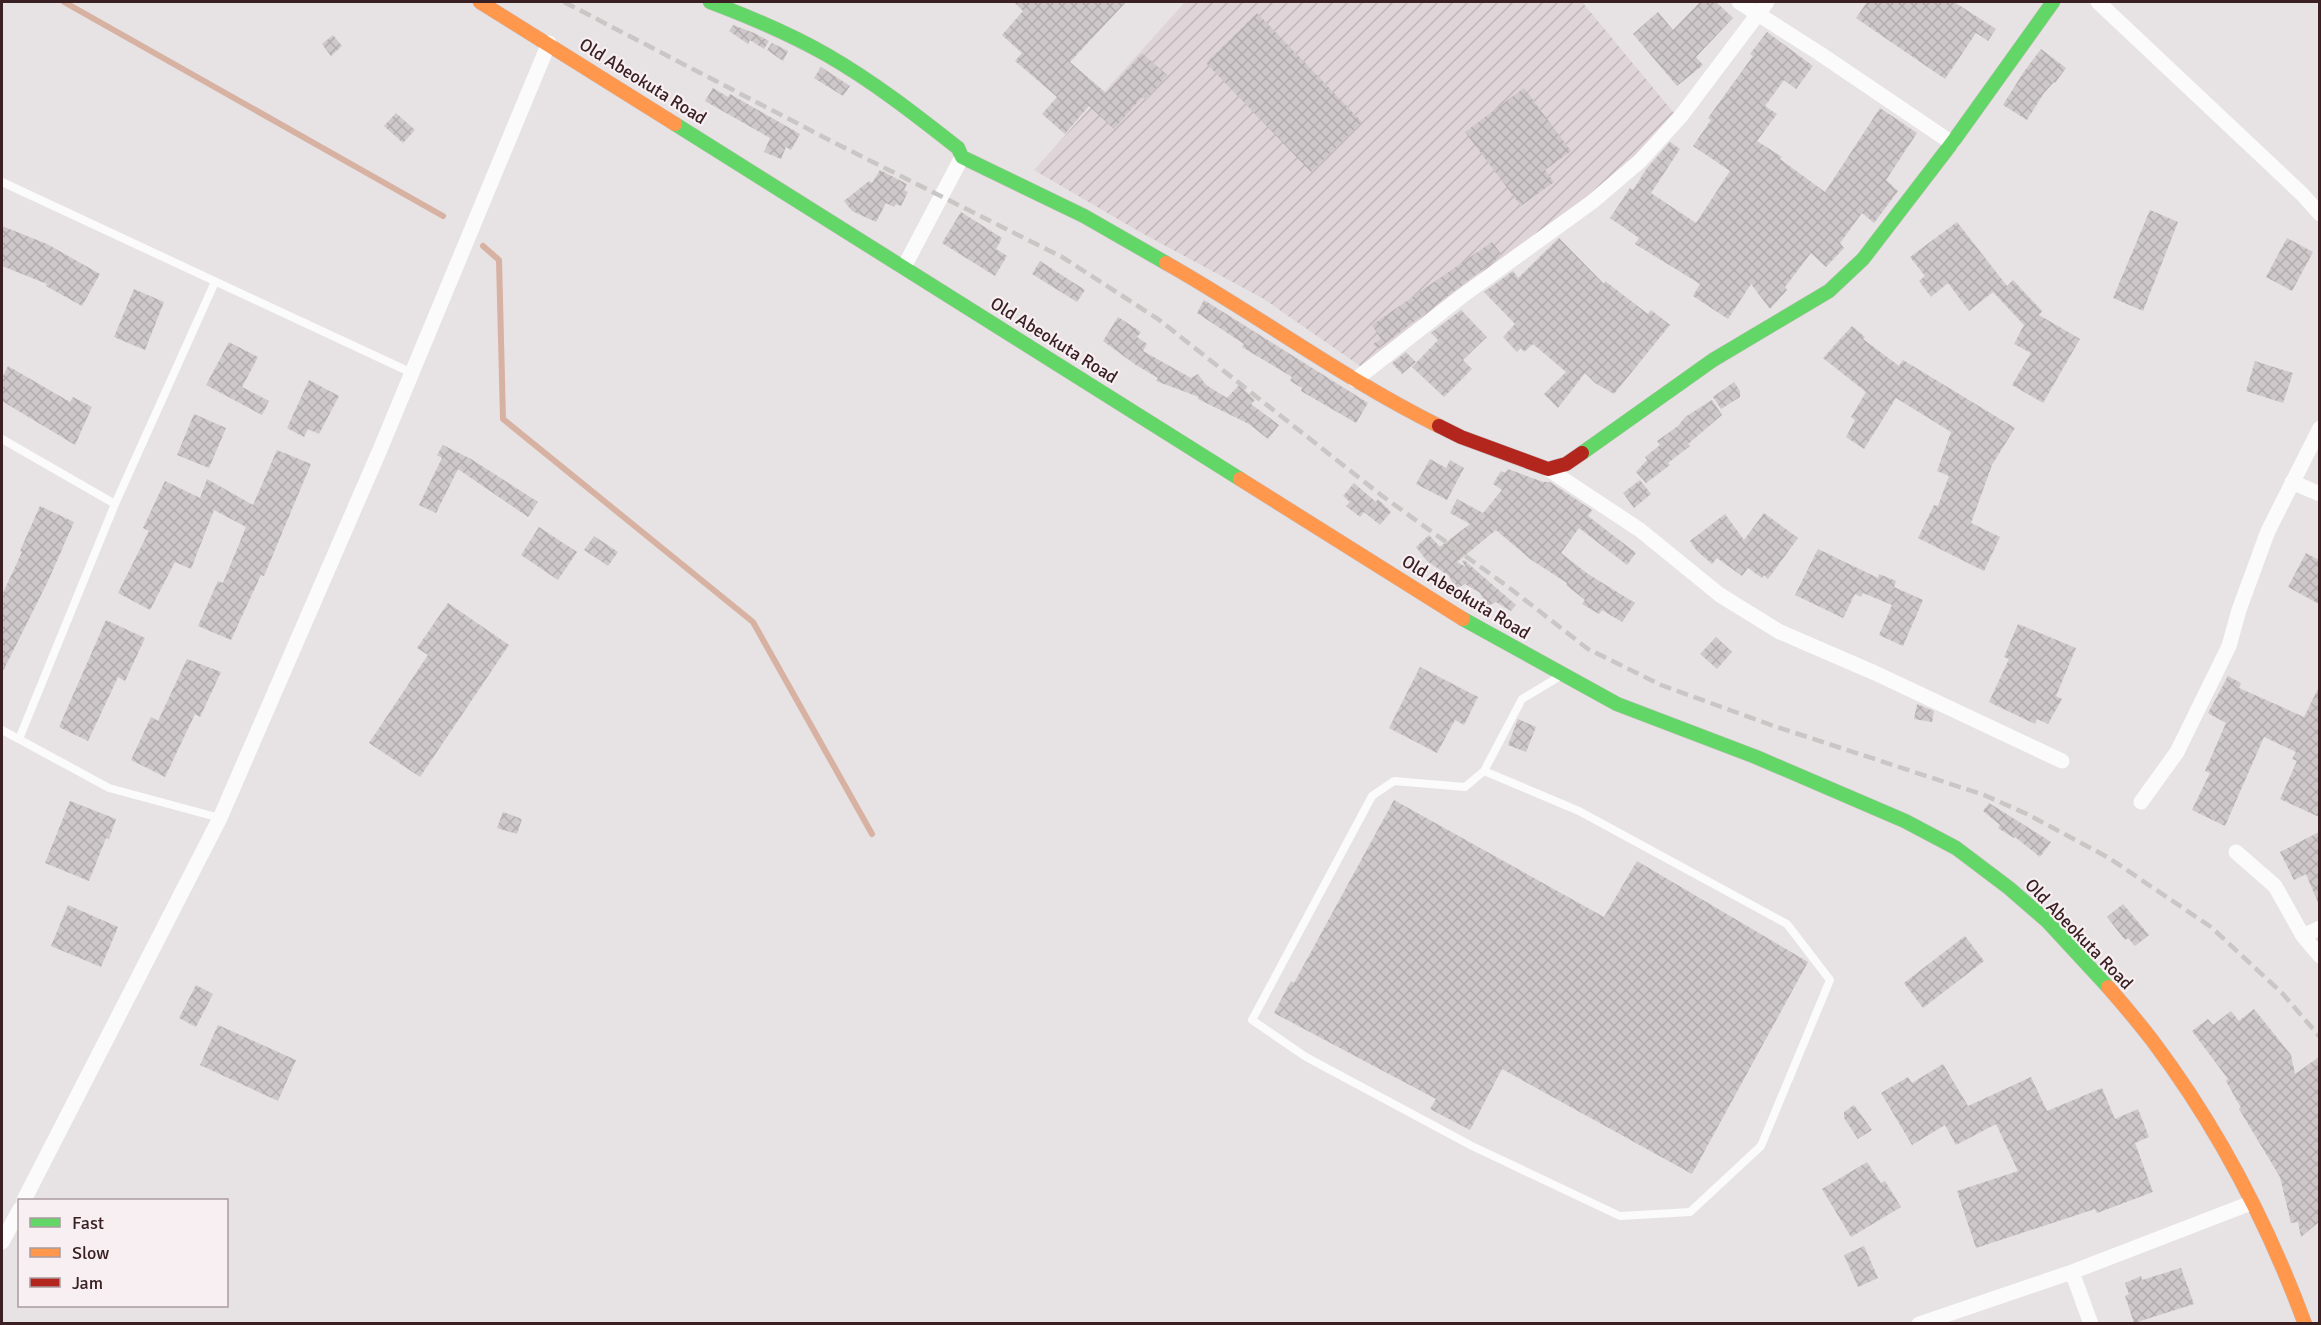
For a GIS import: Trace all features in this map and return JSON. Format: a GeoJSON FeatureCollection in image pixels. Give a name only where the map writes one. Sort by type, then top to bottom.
{"type":"FeatureCollection","features":[{"type":"Feature","properties":{"kind":"main road","name":"Old Abeokuta Road"},"geometry":{"type":"LineString","coordinates":[[480,2],[549,43],[1475,626],[1617,704],[1756,757],[1905,821],[1956,848],[2009,888],[2047,921],[2102,979],[2152,1040],[2192,1098],[2251,1203],[2306,1323]]}},
{"type":"Feature","properties":{"kind":"main road"},"geometry":{"type":"LineString","coordinates":[[715,3],[759,21],[827,55],[896,99],[958,148],[962,157],[1094,222],[1212,289],[1400,407],[1461,437],[1548,469],[1566,464],[1713,360],[1829,291],[1863,259],[1952,143],[2053,2]]}},
{"type":"Feature","properties":{"kind":"street"},"geometry":{"type":"LineString","coordinates":[[1739,2],[1819,52],[1952,143]]}},
{"type":"Feature","properties":{"kind":"street"},"geometry":{"type":"LineString","coordinates":[[1355,380],[1462,296],[1592,202],[1640,161],[1681,116],[1767,2]]}},
{"type":"Feature","properties":{"kind":"street"},"geometry":{"type":"LineString","coordinates":[[2098,2],[2302,194],[2319,214]]}},
{"type":"Feature","properties":{"kind":"street"},"geometry":{"type":"LineString","coordinates":[[25,1199],[220,818],[412,373],[549,43]]}},
{"type":"Feature","properties":{"kind":"street"},"geometry":{"type":"LineString","coordinates":[[904,267],[962,157]]}},
{"type":"Feature","properties":{"kind":"street"},"geometry":{"type":"LineString","coordinates":[[2141,802],[2177,752],[2229,646],[2239,610],[2268,531],[2319,428]]}},
{"type":"Feature","properties":{"kind":"street"},"geometry":{"type":"LineString","coordinates":[[1548,469],[1640,530],[1720,595],[1780,632],[1875,673],[2062,761]]}},
{"type":"Feature","properties":{"kind":"street"},"geometry":{"type":"LineString","coordinates":[[2292,482],[2319,494]]}},
{"type":"Feature","properties":{"kind":"street"},"geometry":{"type":"LineString","coordinates":[[2236,852],[2275,886],[2303,936],[2319,956]]}},
{"type":"Feature","properties":{"kind":"street"},"geometry":{"type":"LineString","coordinates":[[2303,936],[2319,928]]}},
{"type":"Feature","properties":{"kind":"street"},"geometry":{"type":"LineString","coordinates":[[1919,1323],[2072,1272],[2251,1203]]}},
{"type":"Feature","properties":{"kind":"street"},"geometry":{"type":"LineString","coordinates":[[2,1242],[18,1213]]}},
{"type":"Feature","properties":{"kind":"street"},"geometry":{"type":"LineString","coordinates":[[2072,1272],[2091,1323]]}},
{"type":"Feature","properties":{"kind":"lane"},"geometry":{"type":"LineString","coordinates":[[2,182],[412,373]]}},
{"type":"Feature","properties":{"kind":"lane"},"geometry":{"type":"LineString","coordinates":[[19,739],[115,504],[215,282]]}},
{"type":"Feature","properties":{"kind":"lane"},"geometry":{"type":"LineString","coordinates":[[2,440],[115,504]]}},
{"type":"Feature","properties":{"kind":"lane"},"geometry":{"type":"LineString","coordinates":[[1484,771],[1579,811],[1787,924],[1830,980],[1761,1146],[1690,1212],[1620,1216],[1462,1140],[1306,1057],[1252,1020],[1372,796],[1394,781],[1465,787],[1484,771],[1522,699],[1563,674]]}},
{"type":"Feature","properties":{"kind":"lane"},"geometry":{"type":"LineString","coordinates":[[2,730],[109,788],[220,818]]}},
{"type":"Feature","properties":{"kind":"shaded area"},"geometry":{"type":"Polygon","coordinates":[[[1185,2],[1582,2],[1678,118],[1641,156],[1363,368],[1264,299],[1140,232],[1034,170],[1185,2]]]}},
{"type":"Feature","properties":{"kind":"building"},"geometry":{"type":"Polygon","coordinates":[[[1014,2],[1126,2],[1070,62],[1106,93],[1142,53],[1167,75],[1146,100],[1142,97],[1114,129],[1089,106],[1065,134],[1042,114],[1057,97],[1015,61],[1022,53],[1002,35],[1023,11],[1014,2]]]}},
{"type":"Feature","properties":{"kind":"building"},"geometry":{"type":"Polygon","coordinates":[[[1700,2],[1716,2],[1733,18],[1696,57],[1703,65],[1677,86],[1633,34],[1658,12],[1673,30],[1700,2]]]}},
{"type":"Feature","properties":{"kind":"building"},"geometry":{"type":"Polygon","coordinates":[[[1867,2],[1954,2],[1996,29],[1988,41],[1976,33],[1945,79],[1856,18],[1867,2]]]}},
{"type":"Feature","properties":{"kind":"building"},"geometry":{"type":"Polygon","coordinates":[[[1257,13],[1362,122],[1311,172],[1206,63],[1257,13]]]}},
{"type":"Feature","properties":{"kind":"building"},"geometry":{"type":"Polygon","coordinates":[[[733,25],[769,41],[764,49],[750,40],[748,44],[729,31],[733,25]]]}},
{"type":"Feature","properties":{"kind":"building"},"geometry":{"type":"Polygon","coordinates":[[[1767,32],[1813,66],[1796,89],[1784,80],[1765,106],[1777,114],[1757,141],[1782,157],[1780,159],[1825,192],[1880,108],[1917,133],[1886,180],[1898,191],[1874,223],[1862,213],[1840,243],[1844,248],[1826,267],[1811,253],[1785,287],[1787,290],[1770,309],[1751,284],[1728,319],[1693,296],[1700,284],[1635,244],[1639,238],[1610,218],[1630,188],[1633,190],[1647,168],[1670,142],[1680,149],[1651,193],[1696,223],[1730,171],[1693,146],[1711,120],[1708,118],[1753,56],[1750,54],[1767,32]]]}},
{"type":"Feature","properties":{"kind":"building"},"geometry":{"type":"Polygon","coordinates":[[[333,35],[342,46],[331,56],[322,44],[333,35]]]}},
{"type":"Feature","properties":{"kind":"building"},"geometry":{"type":"Polygon","coordinates":[[[772,43],[788,51],[783,61],[767,50],[772,43]]]}},
{"type":"Feature","properties":{"kind":"building"},"geometry":{"type":"Polygon","coordinates":[[[2041,49],[2066,68],[2044,93],[2027,120],[2003,105],[2041,49]]]}},
{"type":"Feature","properties":{"kind":"building"},"geometry":{"type":"Polygon","coordinates":[[[821,67],[850,86],[843,96],[814,78],[821,67]]]}},
{"type":"Feature","properties":{"kind":"building"},"geometry":{"type":"Polygon","coordinates":[[[713,88],[728,97],[730,94],[800,134],[791,150],[786,147],[781,159],[764,152],[770,138],[705,101],[713,88]]]}},
{"type":"Feature","properties":{"kind":"building"},"geometry":{"type":"Polygon","coordinates":[[[1524,88],[1571,151],[1545,170],[1554,182],[1521,206],[1465,132],[1524,88]]]}},
{"type":"Feature","properties":{"kind":"building"},"geometry":{"type":"Polygon","coordinates":[[[396,113],[415,130],[403,143],[384,126],[396,113]]]}},
{"type":"Feature","properties":{"kind":"building"},"geometry":{"type":"Polygon","coordinates":[[[880,170],[907,184],[904,190],[908,192],[901,206],[896,204],[894,207],[886,203],[876,222],[852,211],[844,201],[869,181],[872,183],[880,170]]]}},
{"type":"Feature","properties":{"kind":"building"},"geometry":{"type":"Polygon","coordinates":[[[2150,210],[2178,222],[2143,311],[2113,298],[2150,210]]]}},
{"type":"Feature","properties":{"kind":"building"},"geometry":{"type":"Polygon","coordinates":[[[961,212],[1002,238],[996,249],[1007,256],[995,276],[942,243],[961,212]]]}},
{"type":"Feature","properties":{"kind":"building"},"geometry":{"type":"Polygon","coordinates":[[[1957,222],[2007,286],[2013,280],[2042,311],[2039,315],[2080,339],[2043,403],[2012,385],[2031,353],[2014,344],[2024,325],[1993,292],[1969,311],[1948,283],[1931,297],[1919,281],[1925,276],[1910,257],[1957,222]]]}},
{"type":"Feature","properties":{"kind":"building"},"geometry":{"type":"Polygon","coordinates":[[[2,226],[47,244],[100,274],[82,306],[46,286],[47,284],[2,266],[2,226]]]}},
{"type":"Feature","properties":{"kind":"building"},"geometry":{"type":"Polygon","coordinates":[[[1559,238],[1604,284],[1605,281],[1648,314],[1651,310],[1670,325],[1614,394],[1595,383],[1585,373],[1558,408],[1544,394],[1566,372],[1533,344],[1524,352],[1521,348],[1517,352],[1503,337],[1515,324],[1484,292],[1513,271],[1518,278],[1559,238]]]}},
{"type":"Feature","properties":{"kind":"building"},"geometry":{"type":"Polygon","coordinates":[[[2287,238],[2313,252],[2292,291],[2266,277],[2287,238]]]}},
{"type":"Feature","properties":{"kind":"building"},"geometry":{"type":"Polygon","coordinates":[[[1492,242],[1502,255],[1378,349],[1373,344],[1381,339],[1372,325],[1492,242]]]}},
{"type":"Feature","properties":{"kind":"building"},"geometry":{"type":"Polygon","coordinates":[[[1040,261],[1085,290],[1077,302],[1032,274],[1040,261]]]}},
{"type":"Feature","properties":{"kind":"building"},"geometry":{"type":"Polygon","coordinates":[[[134,289],[164,302],[145,350],[114,337],[134,289]]]}},
{"type":"Feature","properties":{"kind":"building"},"geometry":{"type":"Polygon","coordinates":[[[1204,300],[1368,403],[1356,423],[1301,391],[1302,388],[1290,381],[1292,377],[1242,347],[1244,344],[1197,313],[1204,300]]]}},
{"type":"Feature","properties":{"kind":"building"},"geometry":{"type":"Polygon","coordinates":[[[1461,310],[1487,337],[1463,360],[1472,369],[1444,397],[1412,367],[1438,340],[1431,333],[1461,310]]]}},
{"type":"Feature","properties":{"kind":"building"},"geometry":{"type":"Polygon","coordinates":[[[1118,317],[1141,332],[1137,337],[1147,344],[1143,351],[1191,378],[1198,374],[1206,385],[1227,398],[1239,385],[1255,400],[1251,404],[1279,425],[1268,439],[1249,424],[1198,399],[1199,397],[1156,381],[1158,378],[1103,341],[1118,317]]]}},
{"type":"Feature","properties":{"kind":"building"},"geometry":{"type":"Polygon","coordinates":[[[1852,326],[1865,337],[1863,339],[1899,366],[1903,360],[2015,428],[1992,465],[1971,523],[2000,537],[1984,571],[1918,538],[1934,505],[1938,506],[1949,476],[1937,471],[1951,432],[1896,398],[1864,449],[1846,437],[1855,420],[1851,417],[1866,392],[1823,358],[1852,326]]]}},
{"type":"Feature","properties":{"kind":"building"},"geometry":{"type":"Polygon","coordinates":[[[229,342],[258,357],[242,387],[269,401],[262,415],[206,385],[229,342]]]}},
{"type":"Feature","properties":{"kind":"building"},"geometry":{"type":"Polygon","coordinates":[[[1406,352],[1416,362],[1402,374],[1392,363],[1406,352]]]}},
{"type":"Feature","properties":{"kind":"building"},"geometry":{"type":"Polygon","coordinates":[[[2255,361],[2293,373],[2283,403],[2246,391],[2255,361]]]}},
{"type":"Feature","properties":{"kind":"building"},"geometry":{"type":"Polygon","coordinates":[[[8,366],[70,402],[73,397],[92,407],[75,445],[2,401],[2,378],[8,366]]]}},
{"type":"Feature","properties":{"kind":"building"},"geometry":{"type":"Polygon","coordinates":[[[309,380],[339,396],[319,434],[308,429],[304,437],[287,428],[309,380]]]}},
{"type":"Feature","properties":{"kind":"building"},"geometry":{"type":"Polygon","coordinates":[[[1734,382],[1740,391],[1740,397],[1721,409],[1713,397],[1734,382]]]}},
{"type":"Feature","properties":{"kind":"building"},"geometry":{"type":"Polygon","coordinates":[[[1712,400],[1722,415],[1688,444],[1690,446],[1668,463],[1670,465],[1646,483],[1636,472],[1647,460],[1645,457],[1660,445],[1657,441],[1678,426],[1685,417],[1712,400]]]}},
{"type":"Feature","properties":{"kind":"building"},"geometry":{"type":"Polygon","coordinates":[[[194,414],[226,428],[209,468],[177,455],[194,414]]]}},
{"type":"Feature","properties":{"kind":"building"},"geometry":{"type":"Polygon","coordinates":[[[443,445],[471,459],[538,502],[528,517],[458,469],[436,513],[419,505],[442,458],[437,455],[443,445]]]}},
{"type":"Feature","properties":{"kind":"building"},"geometry":{"type":"Polygon","coordinates":[[[277,450],[311,464],[264,576],[261,575],[231,640],[198,626],[218,581],[223,583],[246,527],[214,510],[191,569],[175,562],[150,610],[118,593],[149,531],[143,528],[165,481],[200,498],[207,479],[253,505],[277,450]]]}},
{"type":"Feature","properties":{"kind":"building"},"geometry":{"type":"Polygon","coordinates":[[[1430,459],[1446,468],[1450,460],[1464,468],[1447,500],[1416,484],[1430,459]]]}},
{"type":"Feature","properties":{"kind":"building"},"geometry":{"type":"Polygon","coordinates":[[[1508,469],[1543,482],[1550,482],[1592,510],[1588,516],[1636,553],[1627,565],[1579,528],[1561,553],[1588,574],[1635,603],[1622,622],[1602,610],[1599,614],[1582,604],[1585,600],[1566,585],[1567,583],[1530,559],[1496,530],[1457,562],[1466,567],[1462,561],[1464,560],[1516,605],[1511,611],[1496,602],[1488,606],[1480,593],[1465,584],[1456,589],[1449,576],[1427,561],[1416,547],[1429,535],[1440,547],[1470,524],[1450,513],[1457,499],[1483,513],[1502,490],[1493,484],[1501,471],[1505,473],[1508,469]]]}},
{"type":"Feature","properties":{"kind":"building"},"geometry":{"type":"Polygon","coordinates":[[[1640,480],[1651,494],[1634,508],[1623,493],[1640,480]]]}},
{"type":"Feature","properties":{"kind":"building"},"geometry":{"type":"Polygon","coordinates":[[[1354,483],[1376,502],[1378,499],[1391,512],[1380,525],[1364,512],[1360,517],[1346,506],[1350,502],[1343,496],[1354,483]]]}},
{"type":"Feature","properties":{"kind":"building"},"geometry":{"type":"Polygon","coordinates":[[[40,506],[74,522],[48,581],[2,673],[2,595],[40,506]]]}},
{"type":"Feature","properties":{"kind":"building"},"geometry":{"type":"Polygon","coordinates":[[[1764,513],[1798,538],[1768,579],[1764,575],[1762,578],[1748,568],[1742,576],[1717,558],[1712,564],[1697,551],[1690,541],[1725,514],[1744,540],[1764,513]]]}},
{"type":"Feature","properties":{"kind":"building"},"geometry":{"type":"Polygon","coordinates":[[[539,527],[577,552],[558,580],[521,555],[539,527]]]}},
{"type":"Feature","properties":{"kind":"building"},"geometry":{"type":"Polygon","coordinates":[[[594,536],[618,552],[608,566],[584,550],[594,536]]]}},
{"type":"Feature","properties":{"kind":"building"},"geometry":{"type":"Polygon","coordinates":[[[1818,549],[1878,578],[1879,574],[1896,581],[1894,587],[1923,600],[1903,646],[1879,635],[1892,605],[1863,593],[1861,597],[1855,594],[1843,618],[1795,595],[1818,549]]]}},
{"type":"Feature","properties":{"kind":"building"},"geometry":{"type":"Polygon","coordinates":[[[2306,553],[2319,560],[2319,604],[2288,587],[2306,553]]]}},
{"type":"Feature","properties":{"kind":"building"},"geometry":{"type":"Polygon","coordinates":[[[448,603],[509,645],[420,777],[369,743],[428,655],[417,648],[448,603]]]}},
{"type":"Feature","properties":{"kind":"building"},"geometry":{"type":"Polygon","coordinates":[[[106,620],[145,638],[125,681],[118,677],[88,741],[59,727],[106,620]]]}},
{"type":"Feature","properties":{"kind":"building"},"geometry":{"type":"Polygon","coordinates":[[[2018,624],[2076,648],[2056,696],[2062,699],[2048,724],[2037,719],[2035,724],[1989,702],[2009,659],[2004,657],[2018,624]]]}},
{"type":"Feature","properties":{"kind":"building"},"geometry":{"type":"Polygon","coordinates":[[[1716,637],[1732,652],[1717,669],[1700,654],[1716,637]]]}},
{"type":"Feature","properties":{"kind":"building"},"geometry":{"type":"Polygon","coordinates":[[[187,659],[221,672],[200,717],[195,714],[165,777],[131,760],[151,717],[158,721],[187,659]]]}},
{"type":"Feature","properties":{"kind":"building"},"geometry":{"type":"Polygon","coordinates":[[[1420,667],[1478,697],[1464,725],[1455,720],[1437,753],[1389,728],[1420,667]]]}},
{"type":"Feature","properties":{"kind":"building"},"geometry":{"type":"Polygon","coordinates":[[[2228,676],[2241,683],[2239,688],[2304,717],[2319,687],[2319,817],[2280,799],[2297,761],[2292,759],[2296,752],[2264,737],[2225,826],[2192,810],[2210,773],[2205,771],[2226,723],[2208,713],[2228,676]]]}},
{"type":"Feature","properties":{"kind":"building"},"geometry":{"type":"Polygon","coordinates":[[[1917,704],[1934,711],[1932,722],[1914,719],[1917,704]]]}},
{"type":"Feature","properties":{"kind":"building"},"geometry":{"type":"Polygon","coordinates":[[[1518,719],[1536,727],[1526,752],[1508,745],[1518,719]]]}},
{"type":"Feature","properties":{"kind":"building"},"geometry":{"type":"Polygon","coordinates":[[[1394,800],[1604,917],[1637,861],[1808,962],[1692,1174],[1502,1069],[1470,1130],[1430,1109],[1436,1099],[1274,1013],[1291,981],[1294,983],[1394,800]]]}},
{"type":"Feature","properties":{"kind":"building"},"geometry":{"type":"Polygon","coordinates":[[[70,801],[116,819],[89,881],[45,863],[70,801]]]}},
{"type":"Feature","properties":{"kind":"building"},"geometry":{"type":"Polygon","coordinates":[[[1989,803],[2051,842],[2040,857],[2015,837],[1998,828],[2000,825],[1983,811],[1989,803]]]}},
{"type":"Feature","properties":{"kind":"building"},"geometry":{"type":"Polygon","coordinates":[[[503,812],[522,819],[517,834],[497,828],[503,812]]]}},
{"type":"Feature","properties":{"kind":"building"},"geometry":{"type":"Polygon","coordinates":[[[2319,832],[2319,905],[2306,874],[2294,880],[2280,852],[2319,832]]]}},
{"type":"Feature","properties":{"kind":"building"},"geometry":{"type":"Polygon","coordinates":[[[2123,904],[2149,935],[2135,946],[2128,938],[2125,940],[2107,917],[2123,904]]]}},
{"type":"Feature","properties":{"kind":"building"},"geometry":{"type":"Polygon","coordinates":[[[68,905],[118,927],[101,967],[51,946],[68,905]]]}},
{"type":"Feature","properties":{"kind":"building"},"geometry":{"type":"Polygon","coordinates":[[[1965,936],[1984,961],[1923,1008],[1904,983],[1965,936]]]}},
{"type":"Feature","properties":{"kind":"building"},"geometry":{"type":"Polygon","coordinates":[[[196,985],[213,994],[196,1027],[179,1018],[196,985]]]}},
{"type":"Feature","properties":{"kind":"building"},"geometry":{"type":"Polygon","coordinates":[[[2254,1009],[2291,1055],[2295,1074],[2319,1057],[2319,1222],[2301,1237],[2298,1222],[2291,1223],[2280,1177],[2239,1109],[2241,1108],[2226,1081],[2228,1079],[2192,1031],[2208,1019],[2213,1025],[2231,1011],[2239,1021],[2254,1009]]]}},
{"type":"Feature","properties":{"kind":"building"},"geometry":{"type":"Polygon","coordinates":[[[218,1025],[296,1060],[278,1101],[200,1065],[218,1025]]]}},
{"type":"Feature","properties":{"kind":"building"},"geometry":{"type":"Polygon","coordinates":[[[1943,1064],[1968,1106],[2031,1077],[2047,1111],[2102,1088],[2115,1119],[2138,1109],[2149,1137],[2135,1143],[2153,1192],[2097,1213],[2095,1209],[1976,1248],[1957,1191],[2018,1171],[1996,1124],[1956,1145],[1945,1125],[1912,1145],[1881,1093],[1908,1077],[1912,1083],[1943,1064]]]}},
{"type":"Feature","properties":{"kind":"building"},"geometry":{"type":"Polygon","coordinates":[[[1854,1105],[1872,1130],[1858,1139],[1844,1118],[1844,1112],[1854,1105]]]}},
{"type":"Feature","properties":{"kind":"building"},"geometry":{"type":"Polygon","coordinates":[[[1867,1162],[1881,1183],[1885,1181],[1901,1207],[1851,1237],[1822,1189],[1867,1162]]]}},
{"type":"Feature","properties":{"kind":"building"},"geometry":{"type":"Polygon","coordinates":[[[1864,1246],[1878,1278],[1858,1287],[1844,1255],[1864,1246]]]}},
{"type":"Feature","properties":{"kind":"building"},"geometry":{"type":"Polygon","coordinates":[[[2181,1268],[2194,1304],[2134,1323],[2125,1296],[2129,1294],[2125,1283],[2141,1276],[2142,1280],[2181,1268]]]}},
{"type":"Feature","properties":{"kind":"waterway"},"geometry":{"type":"LineString","coordinates":[[64,2],[443,216]]}},
{"type":"Feature","properties":{"kind":"waterway"},"geometry":{"type":"LineString","coordinates":[[483,246],[499,260],[503,419],[753,622],[872,834]]}},
{"type":"Feature","properties":{"kind":"railway"},"geometry":{"type":"LineString","coordinates":[[564,2],[835,143],[1062,257],[1158,319],[1381,495],[1507,586],[1588,649],[1661,685],[1771,725],[1984,795],[2027,814],[2109,858],[2211,927],[2282,993],[2320,1037]]}},
{"type":"Feature","properties":{"kind":"traffic: fast"},"geometry":{"type":"LineString","coordinates":[[710,2],[770,26],[827,55],[910,111],[958,148],[962,157],[1084,216],[1166,263]]}},
{"type":"Feature","properties":{"kind":"traffic: fast"},"geometry":{"type":"LineString","coordinates":[[1582,453],[1713,360],[1829,291],[1863,259],[1952,143],[2053,2]]}},
{"type":"Feature","properties":{"kind":"traffic: fast"},"geometry":{"type":"LineString","coordinates":[[675,124],[1240,479]]}},
{"type":"Feature","properties":{"kind":"traffic: fast"},"geometry":{"type":"LineString","coordinates":[[1463,619],[1617,704],[1756,757],[1905,821],[1956,848],[2009,888],[2047,921],[2108,987]]}},
{"type":"Feature","properties":{"kind":"traffic: slow"},"geometry":{"type":"LineString","coordinates":[[480,2],[675,124]]}},
{"type":"Feature","properties":{"kind":"traffic: slow"},"geometry":{"type":"LineString","coordinates":[[1166,263],[1369,388],[1439,426]]}},
{"type":"Feature","properties":{"kind":"traffic: slow"},"geometry":{"type":"LineString","coordinates":[[1240,479],[1463,619]]}},
{"type":"Feature","properties":{"kind":"traffic: slow"},"geometry":{"type":"LineString","coordinates":[[2108,987],[2147,1033],[2198,1106],[2219,1141],[2239,1176],[2274,1249],[2305,1324]]}},
{"type":"Feature","properties":{"kind":"traffic: jam"},"geometry":{"type":"LineString","coordinates":[[1439,426],[1461,437],[1548,469],[1566,464],[1582,453]]}}]}
